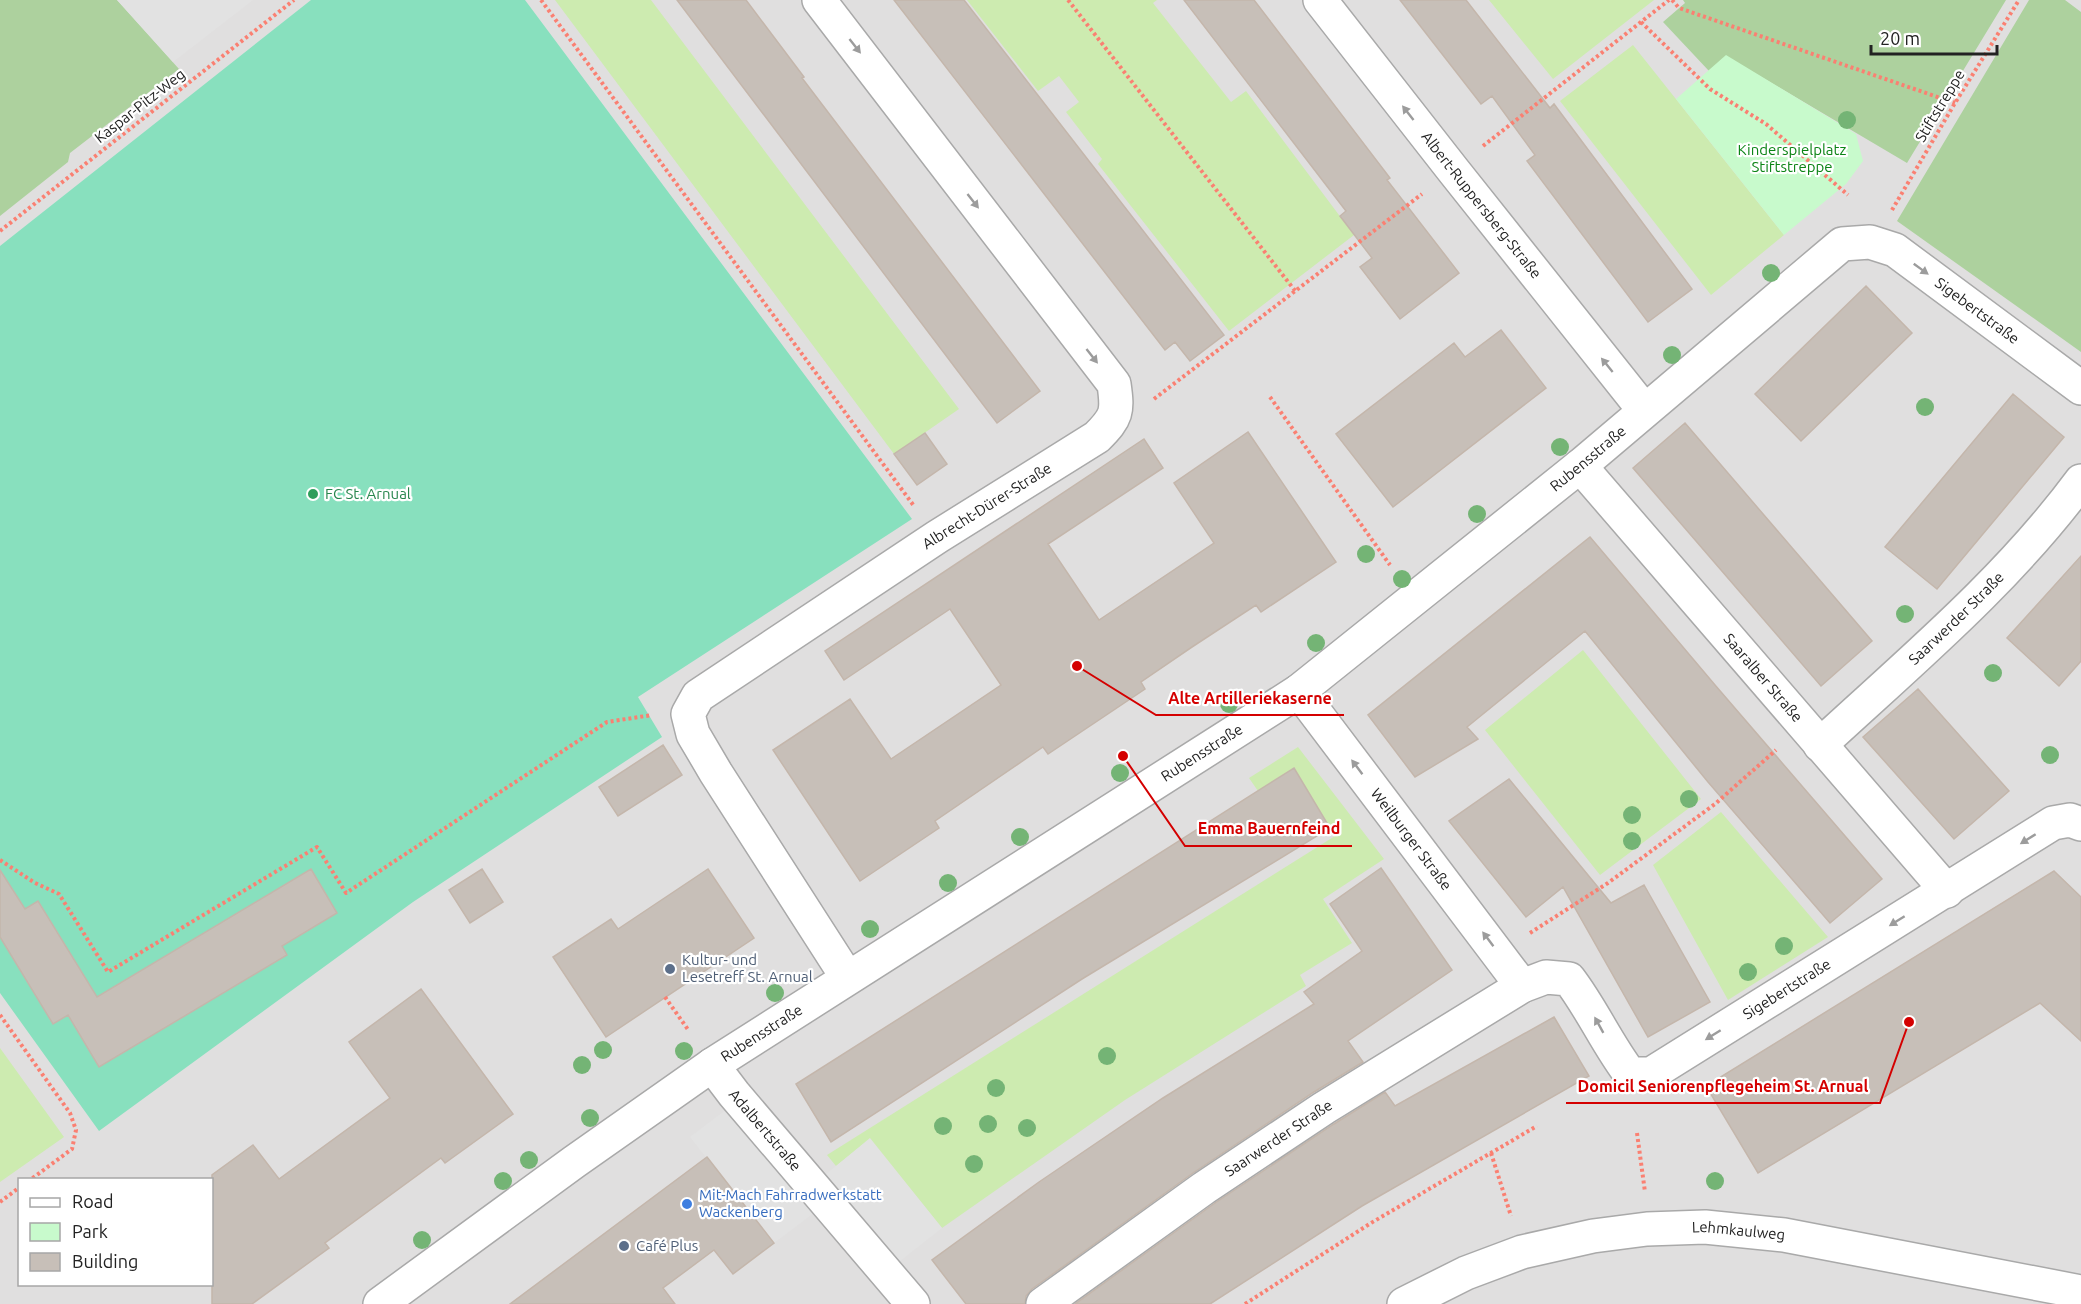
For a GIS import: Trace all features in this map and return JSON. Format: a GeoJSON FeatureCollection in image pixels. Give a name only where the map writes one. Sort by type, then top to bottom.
{"type":"FeatureCollection","features":[{"type":"Feature","properties":{"kind":"street"},"geometry":{"type":"LineString","coordinates":[[819,0],[1114,384],[1117,402],[1113,420]]}},
{"type":"Feature","properties":{"kind":"street","name":"Albert-Ruppersberg-Straße"},"geometry":{"type":"LineString","coordinates":[[1320,0],[1504,236],[1644,410]]}},
{"type":"Feature","properties":{"kind":"street","name":"Rubensstraße"},"geometry":{"type":"LineString","coordinates":[[380,1304],[574,1162],[712,1065],[1299,691],[1580,466],[1842,244],[1870,242]]}},
{"type":"Feature","properties":{"kind":"street","name":"Sigebertstraße"},"geometry":{"type":"LineString","coordinates":[[1870,242],[1895,250],[2081,388]]}},
{"type":"Feature","properties":{"kind":"street","name":"Albrecht-Dürer-Straße"},"geometry":{"type":"LineString","coordinates":[[688,714],[698,696],[937,537],[1097,437],[1113,420]]}},
{"type":"Feature","properties":{"kind":"street","name":"Saaralber Straße"},"geometry":{"type":"LineString","coordinates":[[1580,466],[1947,891]]}},
{"type":"Feature","properties":{"kind":"street","name":"Saarwerder Straße"},"geometry":{"type":"LineString","coordinates":[[1812,735],[1917,658],[1983,594],[2056,515],[2081,481]]}},
{"type":"Feature","properties":{"kind":"street","name":"Weilburger Straße"},"geometry":{"type":"LineString","coordinates":[[1299,691],[1522,986]]}},
{"type":"Feature","properties":{"kind":"street"},"geometry":{"type":"LineString","coordinates":[[688,714],[693,734],[847,977]]}},
{"type":"Feature","properties":{"kind":"street","name":"Sigebertstraße"},"geometry":{"type":"LineString","coordinates":[[1522,986],[1546,977],[1569,979],[1585,1000],[1615,1055],[1630,1074],[1651,1074],[2053,823],[2070,820],[2081,824]]}},
{"type":"Feature","properties":{"kind":"street","name":"Saarwerder Straße"},"geometry":{"type":"LineString","coordinates":[[1043,1304],[1204,1188],[1324,1108],[1522,986]]}},
{"type":"Feature","properties":{"kind":"street","name":"Adalbertstraße"},"geometry":{"type":"LineString","coordinates":[[712,1065],[734,1094],[913,1304]]}},
{"type":"Feature","properties":{"kind":"street","name":"Lehmkaulweg"},"geometry":{"type":"LineString","coordinates":[[1404,1304],[1466,1273],[1522,1252],[1593,1236],[1647,1229],[1705,1227],[1784,1235],[2081,1292]]}},
{"type":"Feature","properties":{"kind":"path","name":"Kaspar-Pitz-Weg"},"geometry":{"type":"LineString","coordinates":[[0,231],[294,0]]}},
{"type":"Feature","properties":{"kind":"path"},"geometry":{"type":"LineString","coordinates":[[541,0],[937,537]]}},
{"type":"Feature","properties":{"kind":"path"},"geometry":{"type":"LineString","coordinates":[[1068,0],[1296,292]]}},
{"type":"Feature","properties":{"kind":"path"},"geometry":{"type":"LineString","coordinates":[[1476,151],[1671,0],[1679,8],[1955,103]]}},
{"type":"Feature","properties":{"kind":"path","name":"Stiftstreppe"},"geometry":{"type":"LineString","coordinates":[[1902,194],[2019,0]]}},
{"type":"Feature","properties":{"kind":"path"},"geometry":{"type":"LineString","coordinates":[[1641,22],[1710,90],[1766,124],[1848,195]]}},
{"type":"Feature","properties":{"kind":"path"},"geometry":{"type":"LineString","coordinates":[[1113,420],[1150,402],[1425,192]]}},
{"type":"Feature","properties":{"kind":"path"},"geometry":{"type":"LineString","coordinates":[[1270,397],[1390,566]]}},
{"type":"Feature","properties":{"kind":"path"},"geometry":{"type":"LineString","coordinates":[[0,860],[35,883],[59,894],[108,972],[317,847],[346,893],[608,722],[648,715],[688,714]]}},
{"type":"Feature","properties":{"kind":"path"},"geometry":{"type":"LineString","coordinates":[[1525,936],[1608,883],[1812,735]]}},
{"type":"Feature","properties":{"kind":"path"},"geometry":{"type":"LineString","coordinates":[[665,997],[689,1031]]}},
{"type":"Feature","properties":{"kind":"path"},"geometry":{"type":"LineString","coordinates":[[0,1015],[70,1113],[76,1130],[72,1149],[31,1178]]}},
{"type":"Feature","properties":{"kind":"path"},"geometry":{"type":"LineString","coordinates":[[1245,1304],[1371,1223],[1537,1126]]}},
{"type":"Feature","properties":{"kind":"path"},"geometry":{"type":"LineString","coordinates":[[1637,1133],[1645,1196]]}},
{"type":"Feature","properties":{"kind":"path"},"geometry":{"type":"LineString","coordinates":[[1491,1153],[1513,1222]]}},
{"type":"Feature","properties":{"kind":"path"},"geometry":{"type":"LineString","coordinates":[[0,1202],[18,1188]]}},
{"type":"Feature","properties":{"kind":"shaded area"},"geometry":{"type":"Polygon","coordinates":[[[0,0],[2081,0],[2081,1304],[0,1304],[0,0]]]}},
{"type":"Feature","properties":{"kind":"shaded area"},"geometry":{"type":"Polygon","coordinates":[[[117,0],[253,0],[173,62],[117,0]]]}},
{"type":"Feature","properties":{"kind":"shaded area"},"geometry":{"type":"Polygon","coordinates":[[[739,1100],[813,1185],[870,1138],[942,1228],[886,1272],[827,1203],[774,1243],[690,1137],[739,1100]]]}},
{"type":"Feature","properties":{"kind":"green space"},"geometry":{"type":"Polygon","coordinates":[[[0,0],[117,0],[179,69],[70,153],[68,162],[0,216],[0,0]]]}},
{"type":"Feature","properties":{"kind":"green space"},"geometry":{"type":"Polygon","coordinates":[[[311,0],[525,0],[912,519],[638,697],[662,737],[413,902],[99,1131],[0,993],[0,246],[311,0]]]}},
{"type":"Feature","properties":{"kind":"green space"},"geometry":{"type":"Polygon","coordinates":[[[555,0],[651,0],[959,409],[894,454],[555,0]]]}},
{"type":"Feature","properties":{"kind":"green space"},"geometry":{"type":"Polygon","coordinates":[[[967,0],[1157,0],[1153,3],[1231,102],[1246,91],[1354,235],[1229,331],[1098,164],[1102,159],[1066,112],[1079,102],[1059,76],[1038,91],[967,0]]]}},
{"type":"Feature","properties":{"kind":"green space"},"geometry":{"type":"Polygon","coordinates":[[[1489,0],[1654,0],[1553,79],[1489,0]]]}},
{"type":"Feature","properties":{"kind":"green space"},"geometry":{"type":"Polygon","coordinates":[[[1683,0],[2006,0],[1907,163],[1726,56],[1709,71],[1663,22],[1685,3],[1683,0]]]}},
{"type":"Feature","properties":{"kind":"green space"},"geometry":{"type":"Polygon","coordinates":[[[2029,0],[2065,0],[2081,12],[2081,352],[1897,221],[2029,0]]]}},
{"type":"Feature","properties":{"kind":"green space"},"geometry":{"type":"Polygon","coordinates":[[[1633,45],[1784,235],[1711,295],[1560,101],[1633,45]]]}},
{"type":"Feature","properties":{"kind":"green space","name":"Kinderspielplatz Stiftstreppe"},"geometry":{"type":"Polygon","coordinates":[[[1726,55],[1856,134],[1863,161],[1846,184],[1784,235],[1676,99],[1726,55]]]}},
{"type":"Feature","properties":{"kind":"green space"},"geometry":{"type":"Polygon","coordinates":[[[1583,650],[1701,799],[1600,875],[1485,730],[1583,650]]]}},
{"type":"Feature","properties":{"kind":"green space"},"geometry":{"type":"Polygon","coordinates":[[[1298,747],[1384,859],[1323,899],[1352,943],[1300,975],[1306,986],[1125,1100],[942,1228],[870,1139],[836,1166],[827,1155],[1335,836],[1294,768],[1258,791],[1249,778],[1298,747]]]}},
{"type":"Feature","properties":{"kind":"green space"},"geometry":{"type":"Polygon","coordinates":[[[1721,812],[1828,937],[1728,1000],[1653,865],[1721,812]]]}},
{"type":"Feature","properties":{"kind":"green space"},"geometry":{"type":"Polygon","coordinates":[[[0,1048],[64,1137],[0,1182],[0,1048]]]}},
{"type":"Feature","properties":{"kind":"building"},"geometry":{"type":"Polygon","coordinates":[[[677,0],[746,0],[804,77],[802,78],[1040,391],[997,423],[677,0]]]}},
{"type":"Feature","properties":{"kind":"building"},"geometry":{"type":"Polygon","coordinates":[[[894,0],[964,0],[1224,335],[1190,361],[1175,342],[1165,350],[894,0]]]}},
{"type":"Feature","properties":{"kind":"building"},"geometry":{"type":"Polygon","coordinates":[[[1184,0],[1254,0],[1390,178],[1387,180],[1459,273],[1400,319],[1360,267],[1372,258],[1340,216],[1346,211],[1184,0]]]}},
{"type":"Feature","properties":{"kind":"building"},"geometry":{"type":"Polygon","coordinates":[[[1400,0],[1466,0],[1550,108],[1554,104],[1692,289],[1648,322],[1527,161],[1535,155],[1492,96],[1481,104],[1400,0]]]}},
{"type":"Feature","properties":{"kind":"building"},"geometry":{"type":"Polygon","coordinates":[[[1866,286],[1912,333],[1801,441],[1755,394],[1866,286]]]}},
{"type":"Feature","properties":{"kind":"building"},"geometry":{"type":"Polygon","coordinates":[[[1501,330],[1546,388],[1393,507],[1336,434],[1454,343],[1465,357],[1501,330]]]}},
{"type":"Feature","properties":{"kind":"building"},"geometry":{"type":"Polygon","coordinates":[[[2013,394],[2064,437],[1937,589],[1885,547],[2013,394]]]}},
{"type":"Feature","properties":{"kind":"building"},"geometry":{"type":"Polygon","coordinates":[[[1685,423],[1872,641],[1821,686],[1633,468],[1685,423]]]}},
{"type":"Feature","properties":{"kind":"building"},"geometry":{"type":"Polygon","coordinates":[[[1248,432],[1336,562],[1261,612],[1256,605],[1192,647],[1141,682],[1145,689],[1048,754],[1043,747],[935,821],[939,828],[860,881],[773,750],[850,699],[891,759],[1001,685],[950,609],[844,680],[825,651],[1144,439],[1163,468],[1048,544],[1099,620],[1214,543],[1174,483],[1248,432]]]}},
{"type":"Feature","properties":{"kind":"building"},"geometry":{"type":"Polygon","coordinates":[[[925,433],[947,464],[917,485],[894,454],[925,433]]]}},
{"type":"Feature","properties":{"kind":"building"},"geometry":{"type":"Polygon","coordinates":[[[1590,537],[1882,879],[1830,923],[1708,782],[1585,631],[1467,727],[1478,739],[1415,777],[1368,715],[1590,537]]]}},
{"type":"Feature","properties":{"kind":"building"},"geometry":{"type":"Polygon","coordinates":[[[2081,556],[2081,661],[2059,686],[2007,638],[2081,556]]]}},
{"type":"Feature","properties":{"kind":"building"},"geometry":{"type":"Polygon","coordinates":[[[1918,689],[2009,791],[1954,839],[1863,737],[1918,689]]]}},
{"type":"Feature","properties":{"kind":"building"},"geometry":{"type":"Polygon","coordinates":[[[663,745],[682,775],[618,816],[599,787],[663,745]]]}},
{"type":"Feature","properties":{"kind":"building"},"geometry":{"type":"Polygon","coordinates":[[[1294,768],[1330,828],[1082,979],[831,1142],[796,1084],[1294,768]]]}},
{"type":"Feature","properties":{"kind":"building"},"geometry":{"type":"Polygon","coordinates":[[[1509,779],[1611,903],[1644,885],[1710,1002],[1648,1037],[1563,887],[1526,917],[1449,821],[1509,779]]]}},
{"type":"Feature","properties":{"kind":"building"},"geometry":{"type":"Polygon","coordinates":[[[1381,868],[1452,970],[1348,1041],[1363,1062],[1193,1173],[1032,1289],[1026,1296],[1025,1304],[966,1304],[932,1260],[1039,1182],[1163,1098],[1314,1004],[1304,992],[1362,951],[1330,904],[1381,868]]]}},
{"type":"Feature","properties":{"kind":"building"},"geometry":{"type":"Polygon","coordinates":[[[311,869],[337,913],[282,946],[287,955],[99,1067],[68,1015],[53,1024],[0,937],[0,870],[25,909],[38,901],[97,997],[311,869]]]}},
{"type":"Feature","properties":{"kind":"building"},"geometry":{"type":"Polygon","coordinates":[[[482,869],[503,902],[470,923],[449,890],[482,869]]]}},
{"type":"Feature","properties":{"kind":"building"},"geometry":{"type":"Polygon","coordinates":[[[708,869],[754,938],[606,1037],[553,957],[611,919],[618,929],[708,869]]]}},
{"type":"Feature","properties":{"kind":"building"},"geometry":{"type":"Polygon","coordinates":[[[2054,871],[2081,897],[2081,1041],[2040,1003],[1758,1173],[1706,1086],[2054,871]]]}},
{"type":"Feature","properties":{"kind":"building"},"geometry":{"type":"Polygon","coordinates":[[[421,989],[513,1114],[445,1163],[441,1158],[325,1243],[329,1248],[252,1304],[212,1304],[212,1175],[253,1145],[279,1179],[390,1098],[349,1042],[421,989]]]}},
{"type":"Feature","properties":{"kind":"building"},"geometry":{"type":"Polygon","coordinates":[[[1554,1017],[1589,1076],[1362,1206],[1210,1304],[1075,1304],[1215,1203],[1385,1092],[1395,1106],[1554,1017]]]}},
{"type":"Feature","properties":{"kind":"building"},"geometry":{"type":"Polygon","coordinates":[[[707,1157],[774,1243],[733,1274],[714,1250],[663,1288],[675,1304],[510,1304],[707,1157]]]}},
{"type":"Feature","properties":{"kind":"place","name":"FC St. Arnual"},"geometry":{"type":"Point","coordinates":[313,494]}},
{"type":"Feature","properties":{"kind":"place","name":"Alte Artilleriekaserne"},"geometry":{"type":"Point","coordinates":[1077,666]}},
{"type":"Feature","properties":{"kind":"place","name":"Emma Bauernfeind"},"geometry":{"type":"Point","coordinates":[1123,756]}},
{"type":"Feature","properties":{"kind":"place","name":"Kultur- und Lesetreff St. Arnual"},"geometry":{"type":"Point","coordinates":[670,969]}},
{"type":"Feature","properties":{"kind":"place","name":"Domicil Seniorenpflegeheim St. Arnual"},"geometry":{"type":"Point","coordinates":[1909,1022]}},
{"type":"Feature","properties":{"kind":"place","name":"Mit-Mach Fahrradwerkstatt Wackenberg"},"geometry":{"type":"Point","coordinates":[687,1204]}},
{"type":"Feature","properties":{"kind":"place","name":"Café Plus"},"geometry":{"type":"Point","coordinates":[624,1246]}}]}
